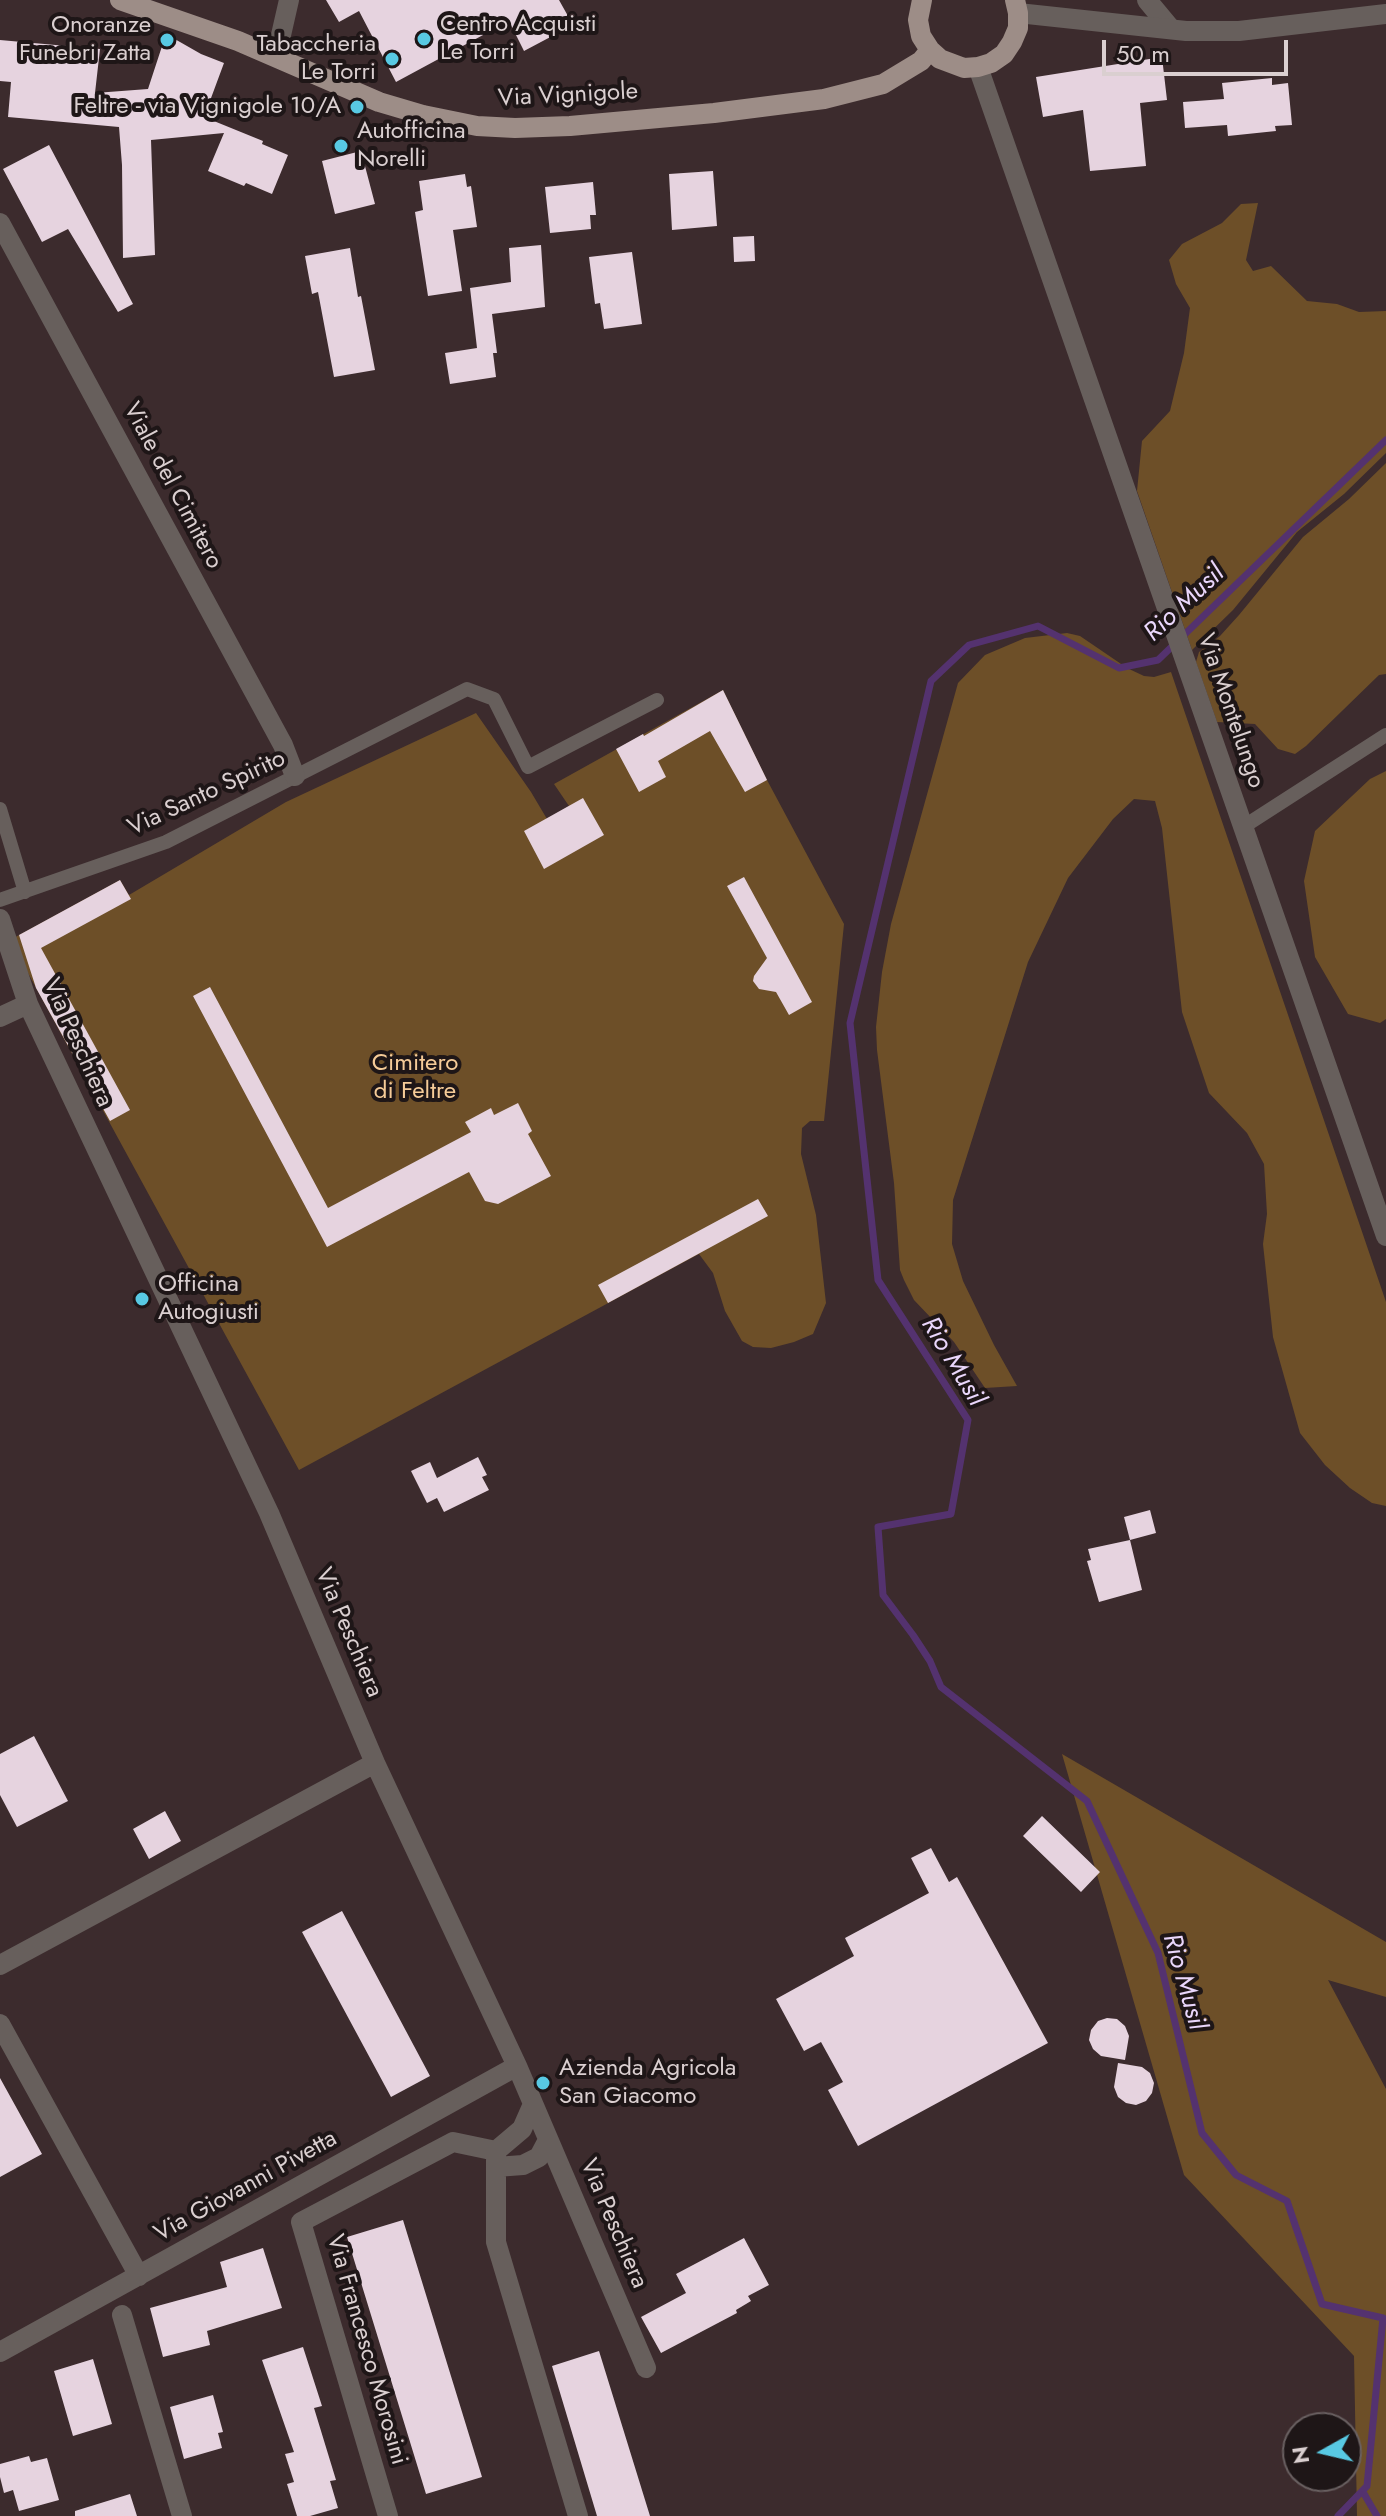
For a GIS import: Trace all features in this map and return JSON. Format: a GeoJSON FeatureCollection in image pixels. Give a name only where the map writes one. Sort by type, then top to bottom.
{"type":"FeatureCollection","features":[{"type":"Feature","properties":{"kind":"main road","name":"Via Vignigole"},"geometry":{"type":"LineString","coordinates":[[120,0],[276,57],[379,102],[477,126],[570,126],[824,99],[883,84],[921,61],[930,50]]}},
{"type":"Feature","properties":{"kind":"main road"},"geometry":{"type":"LineString","coordinates":[[922,0],[918,20],[921,36],[930,50],[951,65],[978,67],[1004,54],[1012,42],[1018,28],[1017,6]]}},
{"type":"Feature","properties":{"kind":"street"},"geometry":{"type":"LineString","coordinates":[[276,57],[289,0]]}},
{"type":"Feature","properties":{"kind":"street"},"geometry":{"type":"LineString","coordinates":[[1147,0],[1171,29]]}},
{"type":"Feature","properties":{"kind":"street"},"geometry":{"type":"LineString","coordinates":[[1017,6],[1171,29],[1239,31],[1386,14]]}},
{"type":"Feature","properties":{"kind":"street","name":"Via Montelungo"},"geometry":{"type":"LineString","coordinates":[[978,67],[1386,1236]]}},
{"type":"Feature","properties":{"kind":"street","name":"Viale del Cimitero"},"geometry":{"type":"LineString","coordinates":[[0,223],[283,745],[295,776]]}},
{"type":"Feature","properties":{"kind":"street","name":"Via Peschiera"},"geometry":{"type":"LineString","coordinates":[[0,919],[28,1004],[269,1513],[375,1763],[517,2066],[646,2368]]}},
{"type":"Feature","properties":{"kind":"street"},"geometry":{"type":"LineString","coordinates":[[0,1017],[28,1004]]}},
{"type":"Feature","properties":{"kind":"street"},"geometry":{"type":"LineString","coordinates":[[0,1965],[375,1763]]}},
{"type":"Feature","properties":{"kind":"street"},"geometry":{"type":"LineString","coordinates":[[0,2024],[139,2276]]}},
{"type":"Feature","properties":{"kind":"street","name":"Via Giovanni Pivetta"},"geometry":{"type":"LineString","coordinates":[[0,2352],[517,2066]]}},
{"type":"Feature","properties":{"kind":"street"},"geometry":{"type":"LineString","coordinates":[[533,2104],[522,2129],[496,2159],[496,2242],[578,2516]]}},
{"type":"Feature","properties":{"kind":"street"},"geometry":{"type":"LineString","coordinates":[[496,2159],[523,2165],[539,2157],[548,2140]]}},
{"type":"Feature","properties":{"kind":"street","name":"Via Francesco Morosini"},"geometry":{"type":"LineString","coordinates":[[388,2516],[301,2222],[453,2142],[496,2159]]}},
{"type":"Feature","properties":{"kind":"street"},"geometry":{"type":"LineString","coordinates":[[122,2315],[182,2516]]}},
{"type":"Feature","properties":{"kind":"lane","name":"Via Santo Spirito"},"geometry":{"type":"LineString","coordinates":[[0,900],[166,842],[467,689],[494,699],[528,767],[657,700]]}},
{"type":"Feature","properties":{"kind":"lane"},"geometry":{"type":"LineString","coordinates":[[1243,827],[1386,735]]}},
{"type":"Feature","properties":{"kind":"lane"},"geometry":{"type":"LineString","coordinates":[[0,809],[25,892]]}},
{"type":"Feature","properties":{"kind":"green space"},"geometry":{"type":"Polygon","coordinates":[[[1258,203],[1246,260],[1253,271],[1271,266],[1307,301],[1337,304],[1359,312],[1386,311],[1386,453],[1344,494],[1297,532],[1233,610],[1192,650],[1137,491],[1142,441],[1170,411],[1184,353],[1190,308],[1176,284],[1169,260],[1182,244],[1222,223],[1241,204],[1258,203]]]}},
{"type":"Feature","properties":{"kind":"green space"},"geometry":{"type":"Polygon","coordinates":[[[1386,463],[1386,674],[1379,675],[1295,754],[1278,749],[1255,724],[1217,722],[1196,662],[1199,652],[1220,636],[1239,615],[1303,537],[1386,463]]]}},
{"type":"Feature","properties":{"kind":"green space"},"geometry":{"type":"Polygon","coordinates":[[[1067,633],[1080,636],[1144,676],[1154,677],[1171,672],[1386,1302],[1386,1506],[1372,1503],[1350,1488],[1325,1465],[1300,1433],[1273,1337],[1263,1244],[1267,1214],[1264,1164],[1247,1133],[1209,1093],[1182,1012],[1162,828],[1155,801],[1134,799],[1113,819],[1068,878],[1028,962],[953,1200],[952,1244],[963,1281],[1017,1386],[985,1388],[954,1342],[914,1300],[900,1270],[894,1183],[876,1027],[891,924],[958,683],[985,655],[1025,638],[1067,633]]]}},
{"type":"Feature","properties":{"kind":"green space","name":"Cimitero di Feltre"},"geometry":{"type":"Polygon","coordinates":[[[723,690],[844,924],[824,1121],[810,1121],[802,1128],[801,1154],[816,1215],[826,1303],[813,1334],[771,1348],[753,1347],[742,1341],[725,1311],[713,1273],[699,1254],[299,1470],[10,940],[120,880],[129,895],[286,802],[476,713],[547,819],[569,806],[554,784],[723,690]]]}},
{"type":"Feature","properties":{"kind":"green space"},"geometry":{"type":"Polygon","coordinates":[[[1386,771],[1386,1019],[1380,1023],[1348,1014],[1315,957],[1304,881],[1315,831],[1370,779],[1386,771]]]}},
{"type":"Feature","properties":{"kind":"green space"},"geometry":{"type":"Polygon","coordinates":[[[1062,1754],[1386,1942],[1386,1997],[1328,1980],[1386,2089],[1386,2516],[1357,2516],[1357,2492],[1362,2492],[1362,2412],[1355,2412],[1354,2356],[1184,2175],[1062,1754]]]}},
{"type":"Feature","properties":{"kind":"building","name":"Centro Acquisti Le Torri"},"geometry":{"type":"Polygon","coordinates":[[[326,0],[559,0],[573,25],[524,51],[509,21],[396,82],[359,11],[339,22],[326,0]]]}},
{"type":"Feature","properties":{"kind":"building"},"geometry":{"type":"Polygon","coordinates":[[[166,34],[224,63],[204,117],[263,141],[262,144],[288,155],[272,194],[208,171],[224,133],[151,140],[155,255],[123,258],[119,127],[8,117],[11,82],[0,81],[0,40],[100,49],[95,93],[148,89],[166,34]]]}},
{"type":"Feature","properties":{"kind":"building"},"geometry":{"type":"Polygon","coordinates":[[[1162,57],[1167,100],[1140,103],[1146,166],[1090,171],[1083,110],[1043,117],[1036,77],[1162,57]]]}},
{"type":"Feature","properties":{"kind":"building"},"geometry":{"type":"Polygon","coordinates":[[[1272,78],[1272,85],[1288,83],[1292,125],[1275,126],[1276,131],[1228,136],[1227,125],[1185,128],[1183,102],[1224,99],[1222,83],[1272,78]]]}},
{"type":"Feature","properties":{"kind":"building"},"geometry":{"type":"Polygon","coordinates":[[[49,145],[133,304],[118,312],[68,229],[42,242],[3,169],[49,145]]]}},
{"type":"Feature","properties":{"kind":"building"},"geometry":{"type":"Polygon","coordinates":[[[361,151],[375,204],[335,214],[322,161],[361,151]]]}},
{"type":"Feature","properties":{"kind":"building"},"geometry":{"type":"Polygon","coordinates":[[[713,171],[717,226],[672,230],[669,174],[713,171]]]}},
{"type":"Feature","properties":{"kind":"building"},"geometry":{"type":"Polygon","coordinates":[[[465,174],[467,187],[471,186],[477,227],[453,230],[462,291],[428,296],[415,212],[423,210],[419,181],[465,174]]]}},
{"type":"Feature","properties":{"kind":"building"},"geometry":{"type":"Polygon","coordinates":[[[593,182],[596,215],[590,215],[591,229],[550,233],[545,187],[593,182]]]}},
{"type":"Feature","properties":{"kind":"building"},"geometry":{"type":"Polygon","coordinates":[[[754,236],[755,261],[734,262],[733,237],[754,236]]]}},
{"type":"Feature","properties":{"kind":"building"},"geometry":{"type":"Polygon","coordinates":[[[541,245],[545,307],[492,314],[497,353],[493,353],[496,377],[450,384],[445,353],[477,348],[470,288],[511,282],[509,248],[541,245]]]}},
{"type":"Feature","properties":{"kind":"building"},"geometry":{"type":"Polygon","coordinates":[[[350,248],[375,370],[334,377],[318,292],[312,294],[305,256],[350,248]]]}},
{"type":"Feature","properties":{"kind":"building"},"geometry":{"type":"Polygon","coordinates":[[[632,252],[642,324],[604,329],[600,303],[595,304],[589,257],[632,252]]]}},
{"type":"Feature","properties":{"kind":"building"},"geometry":{"type":"Polygon","coordinates":[[[723,690],[767,780],[745,792],[710,731],[658,761],[666,777],[639,792],[616,749],[723,690]]]}},
{"type":"Feature","properties":{"kind":"building"},"geometry":{"type":"Polygon","coordinates":[[[583,798],[604,835],[544,869],[524,831],[583,798]]]}},
{"type":"Feature","properties":{"kind":"building"},"geometry":{"type":"Polygon","coordinates":[[[744,877],[812,1002],[789,1015],[776,992],[759,989],[753,981],[767,958],[727,886],[744,877]]]}},
{"type":"Feature","properties":{"kind":"building"},"geometry":{"type":"Polygon","coordinates":[[[120,880],[131,899],[41,948],[130,1110],[110,1121],[36,988],[19,935],[120,880]]]}},
{"type":"Feature","properties":{"kind":"building"},"geometry":{"type":"Polygon","coordinates":[[[210,987],[328,1208],[471,1132],[465,1122],[491,1108],[494,1115],[518,1103],[532,1131],[528,1134],[551,1176],[498,1204],[485,1201],[469,1172],[327,1247],[193,996],[210,987]]]}},
{"type":"Feature","properties":{"kind":"building"},"geometry":{"type":"Polygon","coordinates":[[[758,1199],[768,1216],[608,1303],[598,1285],[758,1199]]]}},
{"type":"Feature","properties":{"kind":"building"},"geometry":{"type":"Polygon","coordinates":[[[478,1457],[487,1475],[482,1477],[489,1490],[444,1512],[437,1498],[427,1503],[411,1471],[430,1462],[437,1478],[478,1457]]]}},
{"type":"Feature","properties":{"kind":"building"},"geometry":{"type":"Polygon","coordinates":[[[1150,1510],[1156,1533],[1130,1540],[1124,1517],[1150,1510]]]}},
{"type":"Feature","properties":{"kind":"building"},"geometry":{"type":"Polygon","coordinates":[[[1130,1540],[1142,1590],[1099,1602],[1087,1561],[1091,1560],[1088,1549],[1130,1540]]]}},
{"type":"Feature","properties":{"kind":"building"},"geometry":{"type":"Polygon","coordinates":[[[34,1736],[68,1801],[17,1827],[0,1795],[0,1754],[34,1736]]]}},
{"type":"Feature","properties":{"kind":"building"},"geometry":{"type":"Polygon","coordinates":[[[165,1811],[181,1841],[149,1859],[133,1829],[165,1811]]]}},
{"type":"Feature","properties":{"kind":"building"},"geometry":{"type":"Polygon","coordinates":[[[1042,1816],[1100,1872],[1081,1892],[1023,1836],[1042,1816]]]}},
{"type":"Feature","properties":{"kind":"building"},"geometry":{"type":"Polygon","coordinates":[[[931,1848],[949,1882],[957,1877],[1048,2043],[858,2146],[828,2090],[843,2082],[821,2042],[804,2051],[776,1999],[854,1956],[845,1938],[929,1893],[911,1858],[931,1848]]]}},
{"type":"Feature","properties":{"kind":"building"},"geometry":{"type":"Polygon","coordinates":[[[342,1911],[430,2076],[391,2097],[302,1932],[342,1911]]]}},
{"type":"Feature","properties":{"kind":"building"},"geometry":{"type":"Polygon","coordinates":[[[1117,2019],[1125,2026],[1129,2036],[1125,2060],[1101,2056],[1089,2040],[1091,2030],[1098,2021],[1117,2019]]]}},
{"type":"Feature","properties":{"kind":"building"},"geometry":{"type":"Polygon","coordinates":[[[1118,2063],[1142,2067],[1150,2073],[1154,2083],[1146,2101],[1136,2105],[1118,2097],[1114,2087],[1118,2063]]]}},
{"type":"Feature","properties":{"kind":"building"},"geometry":{"type":"Polygon","coordinates":[[[0,2078],[42,2154],[0,2177],[0,2078]]]}},
{"type":"Feature","properties":{"kind":"building"},"geometry":{"type":"Polygon","coordinates":[[[403,2220],[482,2477],[426,2494],[347,2237],[403,2220]]]}},
{"type":"Feature","properties":{"kind":"building"},"geometry":{"type":"Polygon","coordinates":[[[744,2238],[769,2285],[748,2296],[751,2301],[736,2310],[737,2313],[661,2353],[641,2317],[686,2293],[676,2274],[744,2238]]]}},
{"type":"Feature","properties":{"kind":"building"},"geometry":{"type":"Polygon","coordinates":[[[263,2248],[282,2308],[207,2331],[210,2345],[163,2357],[150,2308],[227,2287],[220,2262],[263,2248]]]}},
{"type":"Feature","properties":{"kind":"building"},"geometry":{"type":"Polygon","coordinates":[[[303,2347],[322,2406],[314,2408],[336,2480],[330,2481],[338,2508],[310,2516],[297,2516],[287,2484],[294,2482],[285,2454],[294,2452],[262,2360],[303,2347]]]}},
{"type":"Feature","properties":{"kind":"building"},"geometry":{"type":"Polygon","coordinates":[[[599,2351],[650,2516],[597,2516],[552,2366],[599,2351]]]}},
{"type":"Feature","properties":{"kind":"building"},"geometry":{"type":"Polygon","coordinates":[[[93,2359],[112,2424],[73,2436],[54,2371],[93,2359]]]}},
{"type":"Feature","properties":{"kind":"building"},"geometry":{"type":"Polygon","coordinates":[[[213,2395],[223,2432],[218,2433],[222,2448],[184,2459],[170,2407],[213,2395]]]}},
{"type":"Feature","properties":{"kind":"building"},"geometry":{"type":"Polygon","coordinates":[[[29,2456],[31,2462],[47,2458],[59,2500],[19,2511],[13,2490],[4,2493],[0,2464],[29,2456]]]}},
{"type":"Feature","properties":{"kind":"building"},"geometry":{"type":"Polygon","coordinates":[[[130,2494],[137,2516],[75,2516],[75,2511],[130,2494]]]}},
{"type":"Feature","properties":{"kind":"waterway","name":"Rio Musil"},"geometry":{"type":"LineString","coordinates":[[1338,2516],[1367,2486],[1383,2318],[1322,2304],[1287,2201],[1236,2175],[1202,2133],[1158,1953],[1087,1801],[941,1687],[930,1661],[883,1595],[878,1527],[951,1514],[968,1420],[878,1280],[850,1023],[931,681],[969,645],[1038,626],[1119,668],[1158,660],[1386,440]]}},
{"type":"Feature","properties":{"kind":"waterway"},"geometry":{"type":"LineString","coordinates":[[1363,2492],[1377,2516]]}},
{"type":"Feature","properties":{"kind":"place","name":"Centro Acquisti Le Torri"},"geometry":{"type":"Point","coordinates":[424,39]}},
{"type":"Feature","properties":{"kind":"place","name":"Onoranze Funebri Zatta"},"geometry":{"type":"Point","coordinates":[167,40]}},
{"type":"Feature","properties":{"kind":"place","name":"Tabaccheria Le Torri"},"geometry":{"type":"Point","coordinates":[392,59]}},
{"type":"Feature","properties":{"kind":"place","name":"Feltre - via Vignigole 10/A"},"geometry":{"type":"Point","coordinates":[357,107]}},
{"type":"Feature","properties":{"kind":"place","name":"Autofficina Norelli"},"geometry":{"type":"Point","coordinates":[341,146]}},
{"type":"Feature","properties":{"kind":"place","name":"Officina Autogiusti"},"geometry":{"type":"Point","coordinates":[142,1299]}},
{"type":"Feature","properties":{"kind":"place","name":"Azienda Agricola San Giacomo"},"geometry":{"type":"Point","coordinates":[543,2083]}}]}
